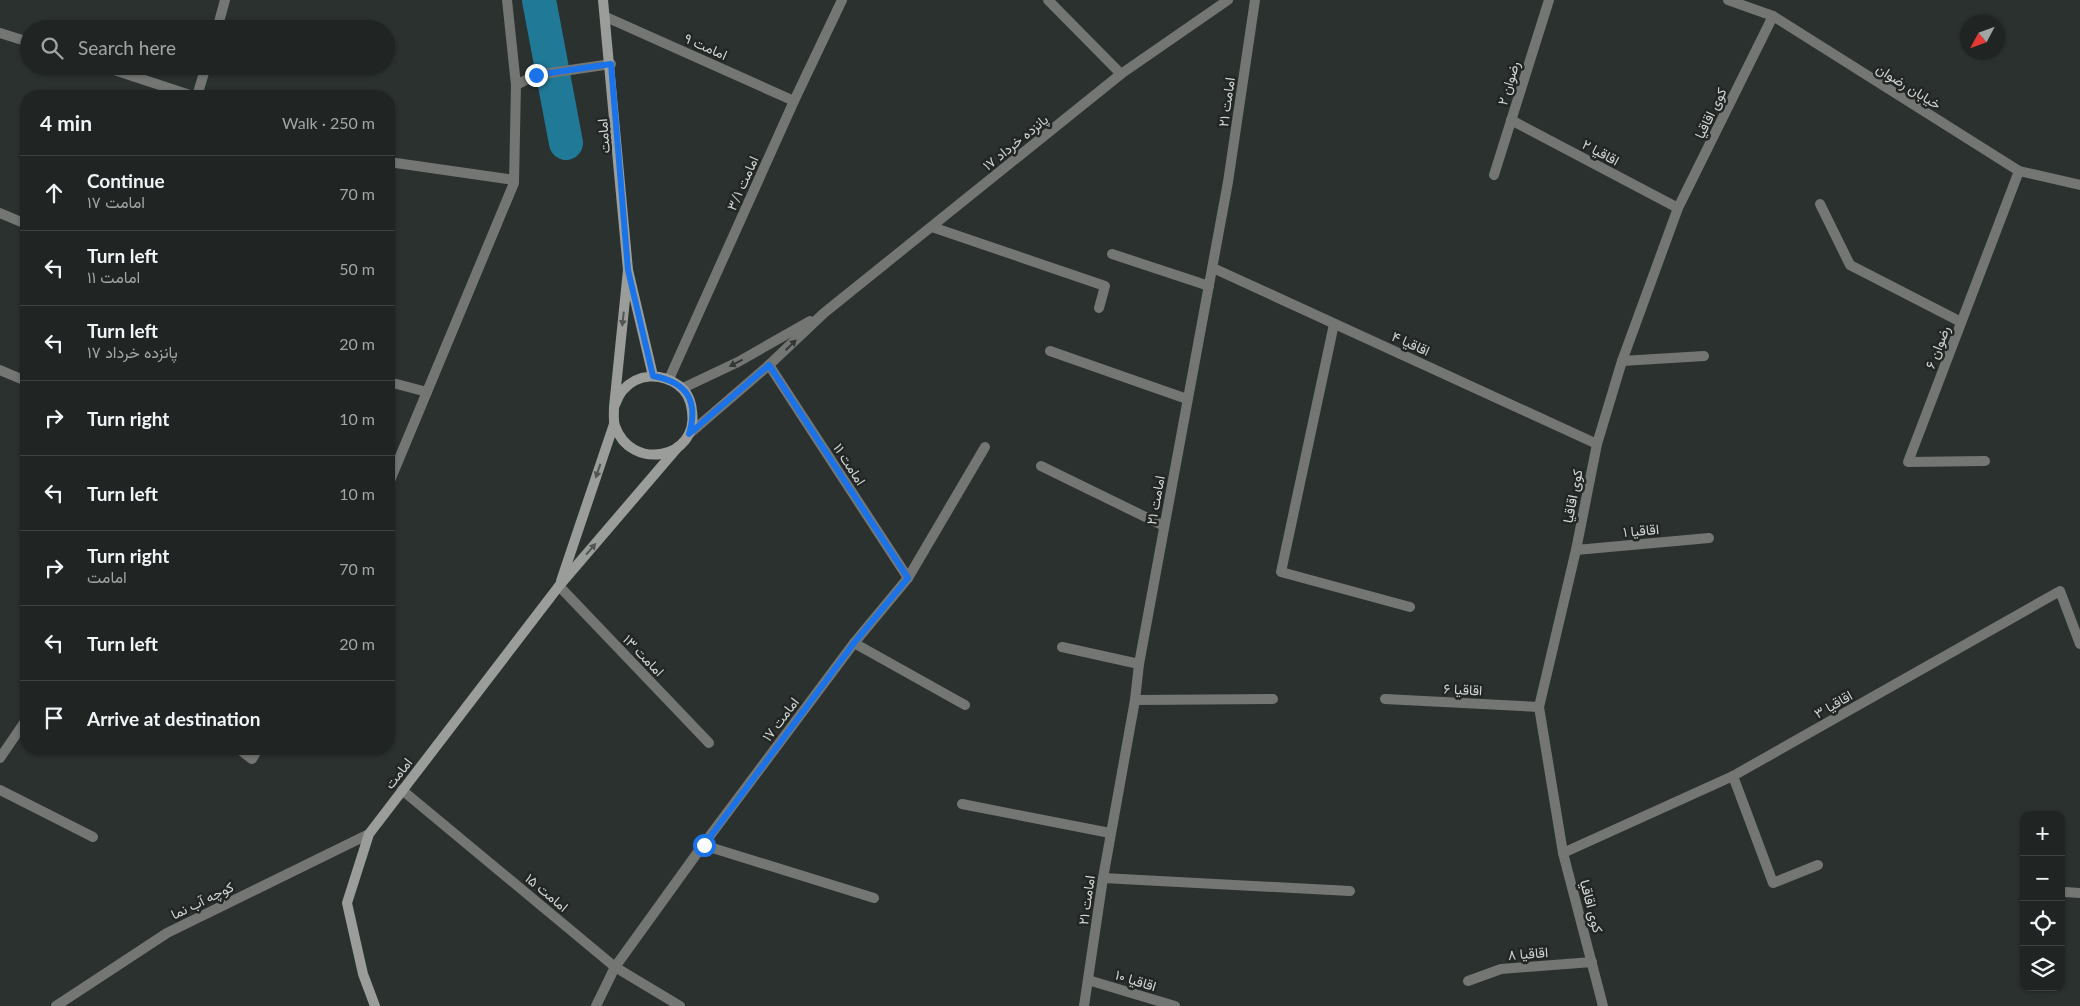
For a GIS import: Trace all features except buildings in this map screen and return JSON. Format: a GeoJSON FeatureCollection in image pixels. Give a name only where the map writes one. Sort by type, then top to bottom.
{"type":"FeatureCollection","features":[{"type":"Feature","properties":{"kind":"street"},"geometry":{"type":"LineString","coordinates":[[219,20],[225,0]]}},
{"type":"Feature","properties":{"kind":"street"},"geometry":{"type":"LineString","coordinates":[[395,469],[514,180],[516,85],[507,0]]}},
{"type":"Feature","properties":{"kind":"street","name":"امامت"},"geometry":{"type":"LineString","coordinates":[[603,0],[611,64],[628,270],[653,376]]}},
{"type":"Feature","properties":{"kind":"street","name":"امامت ۳/۱"},"geometry":{"type":"LineString","coordinates":[[669,379],[794,101],[842,0]]}},
{"type":"Feature","properties":{"kind":"street"},"geometry":{"type":"LineString","coordinates":[[1048,0],[1121,74]]}},
{"type":"Feature","properties":{"kind":"street","name":"پانزده خرداد ۱۷"},"geometry":{"type":"LineString","coordinates":[[689,434],[769,365],[824,313],[1121,74],[1228,0]]}},
{"type":"Feature","properties":{"kind":"street","name":"امامت ۲۱"},"geometry":{"type":"LineString","coordinates":[[1084,1006],[1110,833],[1187,399],[1230,173],[1255,0]]}},
{"type":"Feature","properties":{"kind":"street","name":"رضوان ۲"},"geometry":{"type":"LineString","coordinates":[[1494,175],[1549,0]]}},
{"type":"Feature","properties":{"kind":"street","name":"خیابان رضوان"},"geometry":{"type":"LineString","coordinates":[[1728,0],[1773,16],[2020,171],[2080,185]]}},
{"type":"Feature","properties":{"kind":"street","name":"کوی اقاقیا"},"geometry":{"type":"LineString","coordinates":[[1603,1006],[1563,853],[1539,707],[1576,550],[1597,444],[1622,361],[1678,208],[1773,16]]}},
{"type":"Feature","properties":{"kind":"street","name":"امامت ۹"},"geometry":{"type":"LineString","coordinates":[[606,17],[794,101]]}},
{"type":"Feature","properties":{"kind":"street"},"geometry":{"type":"LineString","coordinates":[[0,33],[20,39]]}},
{"type":"Feature","properties":{"kind":"street"},"geometry":{"type":"LineString","coordinates":[[516,85],[536,75],[611,64]]}},
{"type":"Feature","properties":{"kind":"street"},"geometry":{"type":"LineString","coordinates":[[130,75],[176,90]]}},
{"type":"Feature","properties":{"kind":"street"},"geometry":{"type":"LineString","coordinates":[[197,90],[203,75]]}},
{"type":"Feature","properties":{"kind":"street","name":"اقاقیا ۲"},"geometry":{"type":"LineString","coordinates":[[1511,120],[1678,208]]}},
{"type":"Feature","properties":{"kind":"street"},"geometry":{"type":"LineString","coordinates":[[395,163],[514,180]]}},
{"type":"Feature","properties":{"kind":"street","name":"رضوان ۶"},"geometry":{"type":"LineString","coordinates":[[1985,461],[1908,462],[2020,171]]}},
{"type":"Feature","properties":{"kind":"street"},"geometry":{"type":"LineString","coordinates":[[1820,204],[1850,265],[1962,322]]}},
{"type":"Feature","properties":{"kind":"street"},"geometry":{"type":"LineString","coordinates":[[0,213],[20,221]]}},
{"type":"Feature","properties":{"kind":"street"},"geometry":{"type":"LineString","coordinates":[[932,227],[1105,286],[1099,308]]}},
{"type":"Feature","properties":{"kind":"street"},"geometry":{"type":"LineString","coordinates":[[1112,254],[1209,286]]}},
{"type":"Feature","properties":{"kind":"street","name":"اقاقیا ۴"},"geometry":{"type":"LineString","coordinates":[[1213,268],[1597,444]]}},
{"type":"Feature","properties":{"kind":"street","name":"امامت"},"geometry":{"type":"LineString","coordinates":[[614,406],[628,270]]}},
{"type":"Feature","properties":{"kind":"street","name":"پانزده خرداد ۱۷"},"geometry":{"type":"LineString","coordinates":[[683,388],[738,362],[824,313]]}},
{"type":"Feature","properties":{"kind":"street"},"geometry":{"type":"LineString","coordinates":[[1334,324],[1281,572],[1410,607]]}},
{"type":"Feature","properties":{"kind":"street"},"geometry":{"type":"LineString","coordinates":[[1050,351],[1187,399]]}},
{"type":"Feature","properties":{"kind":"street"},"geometry":{"type":"LineString","coordinates":[[1622,361],[1704,356]]}},
{"type":"Feature","properties":{"kind":"street","name":"امامت ۱۱"},"geometry":{"type":"LineString","coordinates":[[769,365],[908,578]]}},
{"type":"Feature","properties":{"kind":"street"},"geometry":{"type":"LineString","coordinates":[[0,370],[20,378]]}},
{"type":"Feature","properties":{"kind":"street"},"geometry":{"type":"LineString","coordinates":[[653,376],[669,379],[683,388],[691,402],[693,419],[689,434],[678,447],[660,455],[640,454],[624,443],[614,424],[614,406],[622,390],[635,379],[653,376]]}},
{"type":"Feature","properties":{"kind":"street"},"geometry":{"type":"LineString","coordinates":[[395,384],[427,392]]}},
{"type":"Feature","properties":{"kind":"street","name":"امامت"},"geometry":{"type":"LineString","coordinates":[[559,586],[614,424]]}},
{"type":"Feature","properties":{"kind":"street","name":"امامت"},"geometry":{"type":"LineString","coordinates":[[375,1006],[363,974],[347,903],[369,834],[559,586],[678,447]]}},
{"type":"Feature","properties":{"kind":"street","name":"امامت ۱۷"},"geometry":{"type":"LineString","coordinates":[[596,1006],[616,967],[704,845],[854,643],[908,578],[984,447]]}},
{"type":"Feature","properties":{"kind":"street"},"geometry":{"type":"LineString","coordinates":[[1041,466],[1164,526]]}},
{"type":"Feature","properties":{"kind":"street","name":"اقاقیا ۱"},"geometry":{"type":"LineString","coordinates":[[1576,550],[1708,538]]}},
{"type":"Feature","properties":{"kind":"street","name":"امامت ۱۳"},"geometry":{"type":"LineString","coordinates":[[559,586],[710,743]]}},
{"type":"Feature","properties":{"kind":"street","name":"اقاقیا ۳"},"geometry":{"type":"LineString","coordinates":[[1563,853],[1733,776],[2060,591],[2080,644]]}},
{"type":"Feature","properties":{"kind":"street"},"geometry":{"type":"LineString","coordinates":[[854,643],[965,705]]}},
{"type":"Feature","properties":{"kind":"street"},"geometry":{"type":"LineString","coordinates":[[1062,647],[1140,664]]}},
{"type":"Feature","properties":{"kind":"street"},"geometry":{"type":"LineString","coordinates":[[1135,700],[1273,699]]}},
{"type":"Feature","properties":{"kind":"street","name":"اقاقیا ۶"},"geometry":{"type":"LineString","coordinates":[[1385,699],[1539,707]]}},
{"type":"Feature","properties":{"kind":"street"},"geometry":{"type":"LineString","coordinates":[[0,758],[20,729]]}},
{"type":"Feature","properties":{"kind":"street"},"geometry":{"type":"LineString","coordinates":[[1733,776],[1772,883],[1818,865]]}},
{"type":"Feature","properties":{"kind":"street"},"geometry":{"type":"LineString","coordinates":[[0,790],[93,837]]}},
{"type":"Feature","properties":{"kind":"street","name":"امامت ۱۵"},"geometry":{"type":"LineString","coordinates":[[402,790],[616,967],[680,1006]]}},
{"type":"Feature","properties":{"kind":"street"},"geometry":{"type":"LineString","coordinates":[[962,804],[1110,833]]}},
{"type":"Feature","properties":{"kind":"street","name":"کوچه آب نما"},"geometry":{"type":"LineString","coordinates":[[56,1006],[167,933],[369,834]]}},
{"type":"Feature","properties":{"kind":"street"},"geometry":{"type":"LineString","coordinates":[[704,845],[874,898]]}},
{"type":"Feature","properties":{"kind":"street"},"geometry":{"type":"LineString","coordinates":[[1103,878],[1350,891]]}},
{"type":"Feature","properties":{"kind":"street"},"geometry":{"type":"LineString","coordinates":[[2065,892],[2080,893]]}},
{"type":"Feature","properties":{"kind":"street","name":"اقاقیا ۸"},"geometry":{"type":"LineString","coordinates":[[1468,981],[1501,969],[1592,962]]}},
{"type":"Feature","properties":{"kind":"street","name":"اقاقیا ۱۰"},"geometry":{"type":"LineString","coordinates":[[1088,980],[1175,1006]]}},
{"type":"Feature","properties":{"kind":"waterway"},"geometry":{"type":"LineString","coordinates":[[539,0],[566,143]]}},
{"type":"Feature","properties":{"kind":"route"},"geometry":{"type":"LineString","coordinates":[[536,75],[611,64],[628,270],[653,376],[669,379],[683,388],[691,402],[693,419],[689,434],[769,365],[908,578],[854,643],[704,845]]}}]}
